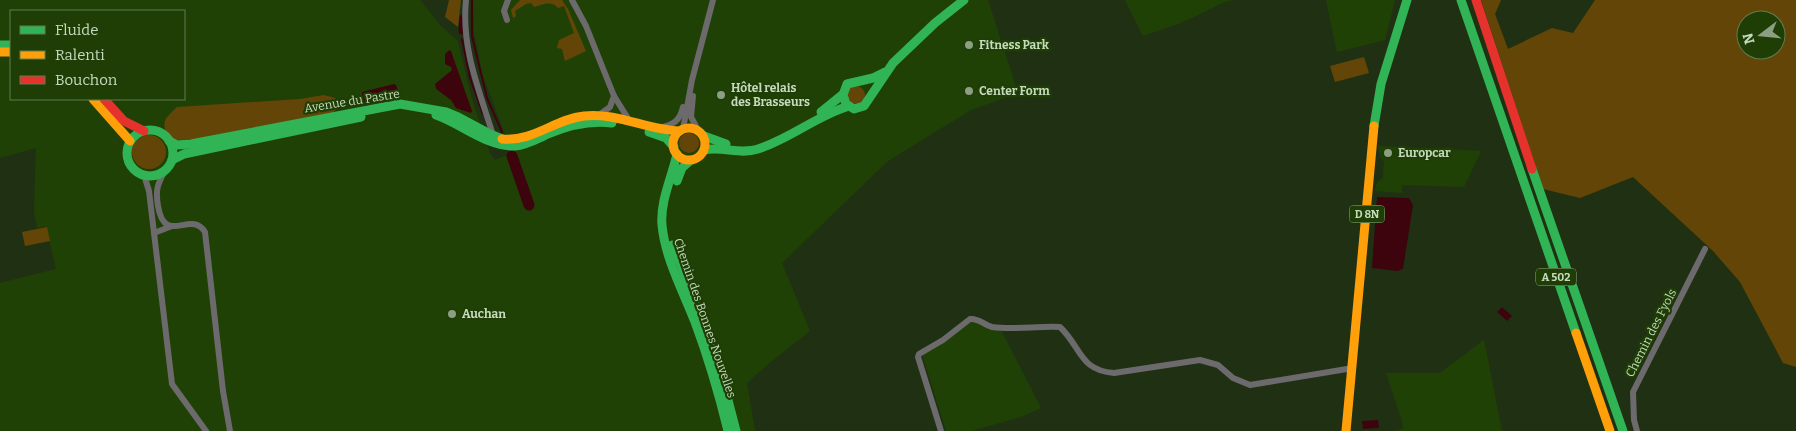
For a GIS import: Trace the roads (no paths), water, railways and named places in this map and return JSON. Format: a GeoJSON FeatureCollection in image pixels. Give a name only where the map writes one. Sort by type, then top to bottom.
{"type":"FeatureCollection","features":[{"type":"Feature","properties":{"kind":"main road"},"geometry":{"type":"LineString","coordinates":[[885,72],[847,84],[842,96],[844,102],[853,108],[862,107],[866,104],[885,72],[933,24],[964,0]]}},
{"type":"Feature","properties":{"kind":"main road","name":"D 8N"},"geometry":{"type":"LineString","coordinates":[[1346,431],[1375,119],[1381,84],[1407,0]]}},
{"type":"Feature","properties":{"kind":"main road"},"geometry":{"type":"LineString","coordinates":[[1454,0],[1478,53]]}},
{"type":"Feature","properties":{"kind":"main road","name":"A 502"},"geometry":{"type":"LineString","coordinates":[[1461,0],[1610,431]]}},
{"type":"Feature","properties":{"kind":"main road","name":"A 502"},"geometry":{"type":"LineString","coordinates":[[1476,0],[1623,431]]}},
{"type":"Feature","properties":{"kind":"main road"},"geometry":{"type":"LineString","coordinates":[[859,81],[866,85],[870,97]]}},
{"type":"Feature","properties":{"kind":"main road"},"geometry":{"type":"LineString","coordinates":[[701,133],[706,143],[704,150],[699,157],[691,160],[683,159],[675,150],[674,138],[681,130],[691,128],[701,133],[716,142],[740,147],[758,144],[824,110],[842,96]]}},
{"type":"Feature","properties":{"kind":"main road"},"geometry":{"type":"LineString","coordinates":[[95,100],[130,141]]}},
{"type":"Feature","properties":{"kind":"main road"},"geometry":{"type":"LineString","coordinates":[[105,100],[124,121],[144,131]]}},
{"type":"Feature","properties":{"kind":"main road","name":"Avenue du Pastre"},"geometry":{"type":"LineString","coordinates":[[169,141],[177,145],[191,144],[400,104],[431,107],[452,114],[503,139],[522,138],[570,118],[599,115],[629,120],[668,132],[681,130]]}},
{"type":"Feature","properties":{"kind":"main road"},"geometry":{"type":"LineString","coordinates":[[704,150],[713,147],[738,152],[758,149],[826,114],[849,106]]}},
{"type":"Feature","properties":{"kind":"main road","name":"Avenue du Pastre"},"geometry":{"type":"LineString","coordinates":[[172,160],[184,154],[264,136],[397,111],[425,112],[441,116],[491,141],[510,146],[526,144],[566,126],[590,121],[616,123],[654,133],[666,138],[675,150]]}},
{"type":"Feature","properties":{"kind":"main road"},"geometry":{"type":"LineString","coordinates":[[153,130],[159,132],[169,141],[172,148],[172,160],[166,169],[157,175],[144,175],[134,169],[129,162],[127,149],[130,141],[144,131],[153,130]]}},
{"type":"Feature","properties":{"kind":"main road","name":"Chemin des Bonnes Nouvelles"},"geometry":{"type":"LineString","coordinates":[[675,150],[674,171],[664,201],[662,226],[668,250],[702,341],[728,431]]}},
{"type":"Feature","properties":{"kind":"main road","name":"Chemin des Bonnes Nouvelles"},"geometry":{"type":"LineString","coordinates":[[691,160],[679,173],[670,202],[668,226],[673,248],[680,262],[724,385],[736,431]]}},
{"type":"Feature","properties":{"kind":"street"},"geometry":{"type":"LineString","coordinates":[[466,0],[466,34],[470,64],[492,135]]}},
{"type":"Feature","properties":{"kind":"street"},"geometry":{"type":"LineString","coordinates":[[507,20],[504,12],[508,0]]}},
{"type":"Feature","properties":{"kind":"street"},"geometry":{"type":"LineString","coordinates":[[572,0],[586,26],[614,96],[629,120]]}},
{"type":"Feature","properties":{"kind":"street"},"geometry":{"type":"LineString","coordinates":[[681,130],[713,0]]}},
{"type":"Feature","properties":{"kind":"street"},"geometry":{"type":"LineString","coordinates":[[655,128],[672,125],[679,119],[686,92],[692,80]]}},
{"type":"Feature","properties":{"kind":"street"},"geometry":{"type":"LineString","coordinates":[[692,80],[694,93],[691,117],[701,133]]}},
{"type":"Feature","properties":{"kind":"street"},"geometry":{"type":"LineString","coordinates":[[599,115],[610,106],[614,96]]}},
{"type":"Feature","properties":{"kind":"street"},"geometry":{"type":"LineString","coordinates":[[166,169],[157,184],[157,199],[160,218],[172,226]]}},
{"type":"Feature","properties":{"kind":"street"},"geometry":{"type":"LineString","coordinates":[[144,175],[149,190],[172,384],[206,431]]}},
{"type":"Feature","properties":{"kind":"street"},"geometry":{"type":"LineString","coordinates":[[154,233],[172,226],[197,224],[202,226],[205,232],[223,391],[230,431]]}},
{"type":"Feature","properties":{"kind":"street","name":"Chemin des Fyols"},"geometry":{"type":"LineString","coordinates":[[1637,431],[1634,420],[1633,392],[1705,249]]}},
{"type":"Feature","properties":{"kind":"street"},"geometry":{"type":"LineString","coordinates":[[941,431],[918,357],[919,354],[943,340],[970,319],[975,319],[989,326],[1060,327],[1089,365],[1096,370],[1104,372],[1200,360],[1218,365],[1233,378],[1250,385],[1353,368]]}},
{"type":"Feature","properties":{"kind":"waterway"},"geometry":{"type":"LineString","coordinates":[[472,0],[472,36],[487,98],[502,132]]}},
{"type":"Feature","properties":{"kind":"waterway"},"geometry":{"type":"LineString","coordinates":[[462,31],[463,18]]}},
{"type":"Feature","properties":{"kind":"waterway"},"geometry":{"type":"LineString","coordinates":[[462,39],[470,78],[483,114]]}},
{"type":"Feature","properties":{"kind":"waterway"},"geometry":{"type":"LineString","coordinates":[[512,156],[529,205]]}},
{"type":"Feature","properties":{"kind":"place","name":"Fitness Park"},"geometry":{"type":"Point","coordinates":[969,45]}},
{"type":"Feature","properties":{"kind":"place","name":"Center Form"},"geometry":{"type":"Point","coordinates":[969,91]}},
{"type":"Feature","properties":{"kind":"place","name":"Hôtel relais des Brasseurs"},"geometry":{"type":"Point","coordinates":[721,95]}},
{"type":"Feature","properties":{"kind":"place","name":"Europcar"},"geometry":{"type":"Point","coordinates":[1388,153]}},
{"type":"Feature","properties":{"kind":"place","name":"Auchan"},"geometry":{"type":"Point","coordinates":[452,314]}}]}
